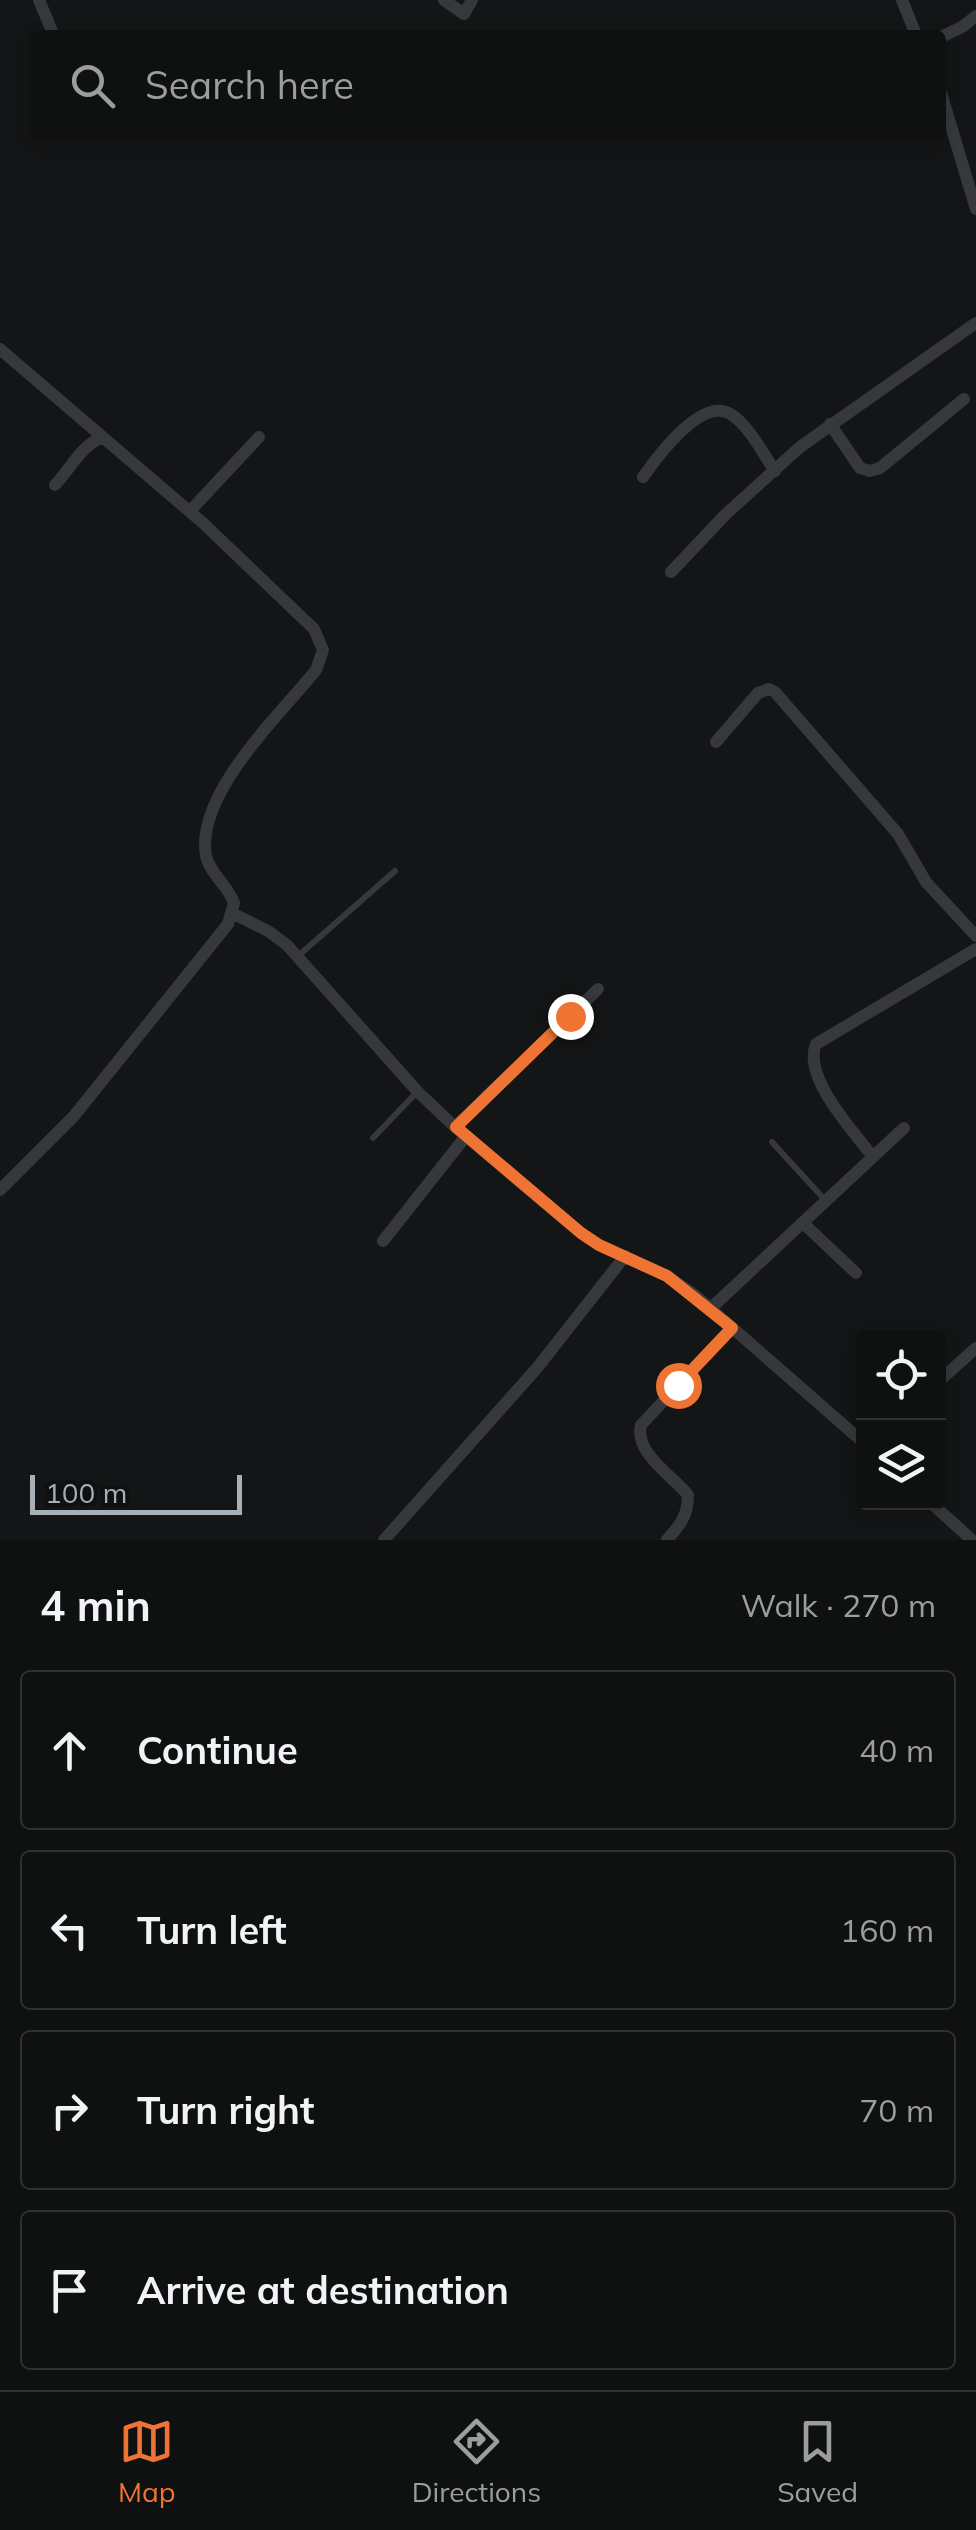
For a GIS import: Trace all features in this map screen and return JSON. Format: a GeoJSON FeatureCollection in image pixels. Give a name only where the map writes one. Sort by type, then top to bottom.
{"type":"FeatureCollection","features":[{"type":"Feature","properties":{"kind":"street"},"geometry":{"type":"LineString","coordinates":[[39,0],[52,30]]}},
{"type":"Feature","properties":{"kind":"street"},"geometry":{"type":"LineString","coordinates":[[444,0],[464,14],[472,0]]}},
{"type":"Feature","properties":{"kind":"street"},"geometry":{"type":"LineString","coordinates":[[902,0],[914,30]]}},
{"type":"Feature","properties":{"kind":"street"},"geometry":{"type":"LineString","coordinates":[[946,35],[976,16]]}},
{"type":"Feature","properties":{"kind":"street"},"geometry":{"type":"LineString","coordinates":[[946,110],[976,209]]}},
{"type":"Feature","properties":{"kind":"street"},"geometry":{"type":"LineString","coordinates":[[671,572],[740,500],[800,447],[976,323]]}},
{"type":"Feature","properties":{"kind":"street"},"geometry":{"type":"LineString","coordinates":[[0,350],[190,512],[314,629],[323,650],[316,670],[231,774],[212,810],[206,857],[230,893],[232,913],[228,924],[74,1116],[0,1190]]}},
{"type":"Feature","properties":{"kind":"street"},"geometry":{"type":"LineString","coordinates":[[830,424],[860,468],[870,470],[880,468],[964,399]]}},
{"type":"Feature","properties":{"kind":"street"},"geometry":{"type":"LineString","coordinates":[[643,477],[678,433],[711,412],[723,410],[736,418],[775,471]]}},
{"type":"Feature","properties":{"kind":"street"},"geometry":{"type":"LineString","coordinates":[[55,484],[74,464],[83,447],[102,436]]}},
{"type":"Feature","properties":{"kind":"street"},"geometry":{"type":"LineString","coordinates":[[190,512],[259,437]]}},
{"type":"Feature","properties":{"kind":"street"},"geometry":{"type":"LineString","coordinates":[[716,742],[758,693],[770,689],[775,692],[898,834],[926,882],[976,936]]}},
{"type":"Feature","properties":{"kind":"street"},"geometry":{"type":"LineString","coordinates":[[232,913],[268,931],[297,956],[418,1092],[581,1233],[667,1276],[856,1435]]}},
{"type":"Feature","properties":{"kind":"street"},"geometry":{"type":"LineString","coordinates":[[872,1157],[824,1093],[812,1052],[816,1044],[976,949]]}},
{"type":"Feature","properties":{"kind":"street"},"geometry":{"type":"LineString","coordinates":[[384,1241],[461,1131],[598,989]]}},
{"type":"Feature","properties":{"kind":"street"},"geometry":{"type":"LineString","coordinates":[[710,1309],[904,1128]]}},
{"type":"Feature","properties":{"kind":"street"},"geometry":{"type":"LineString","coordinates":[[802,1223],[856,1272]]}},
{"type":"Feature","properties":{"kind":"street"},"geometry":{"type":"LineString","coordinates":[[384,1540],[537,1368],[626,1256]]}},
{"type":"Feature","properties":{"kind":"street"},"geometry":{"type":"LineString","coordinates":[[667,1540],[684,1522],[688,1495],[642,1448],[638,1437],[641,1426],[732,1328]]}},
{"type":"Feature","properties":{"kind":"street"},"geometry":{"type":"LineString","coordinates":[[946,1375],[976,1348]]}},
{"type":"Feature","properties":{"kind":"street"},"geometry":{"type":"LineString","coordinates":[[939,1510],[972,1540]]}},
{"type":"Feature","properties":{"kind":"lane"},"geometry":{"type":"LineString","coordinates":[[297,956],[395,871]]}},
{"type":"Feature","properties":{"kind":"lane"},"geometry":{"type":"LineString","coordinates":[[373,1138],[418,1092]]}},
{"type":"Feature","properties":{"kind":"lane"},"geometry":{"type":"LineString","coordinates":[[772,1142],[826,1201]]}},
{"type":"Feature","properties":{"kind":"route"},"geometry":{"type":"LineString","coordinates":[[570,1016],[456,1127],[581,1233],[667,1276],[732,1328],[678,1385]]}}]}
